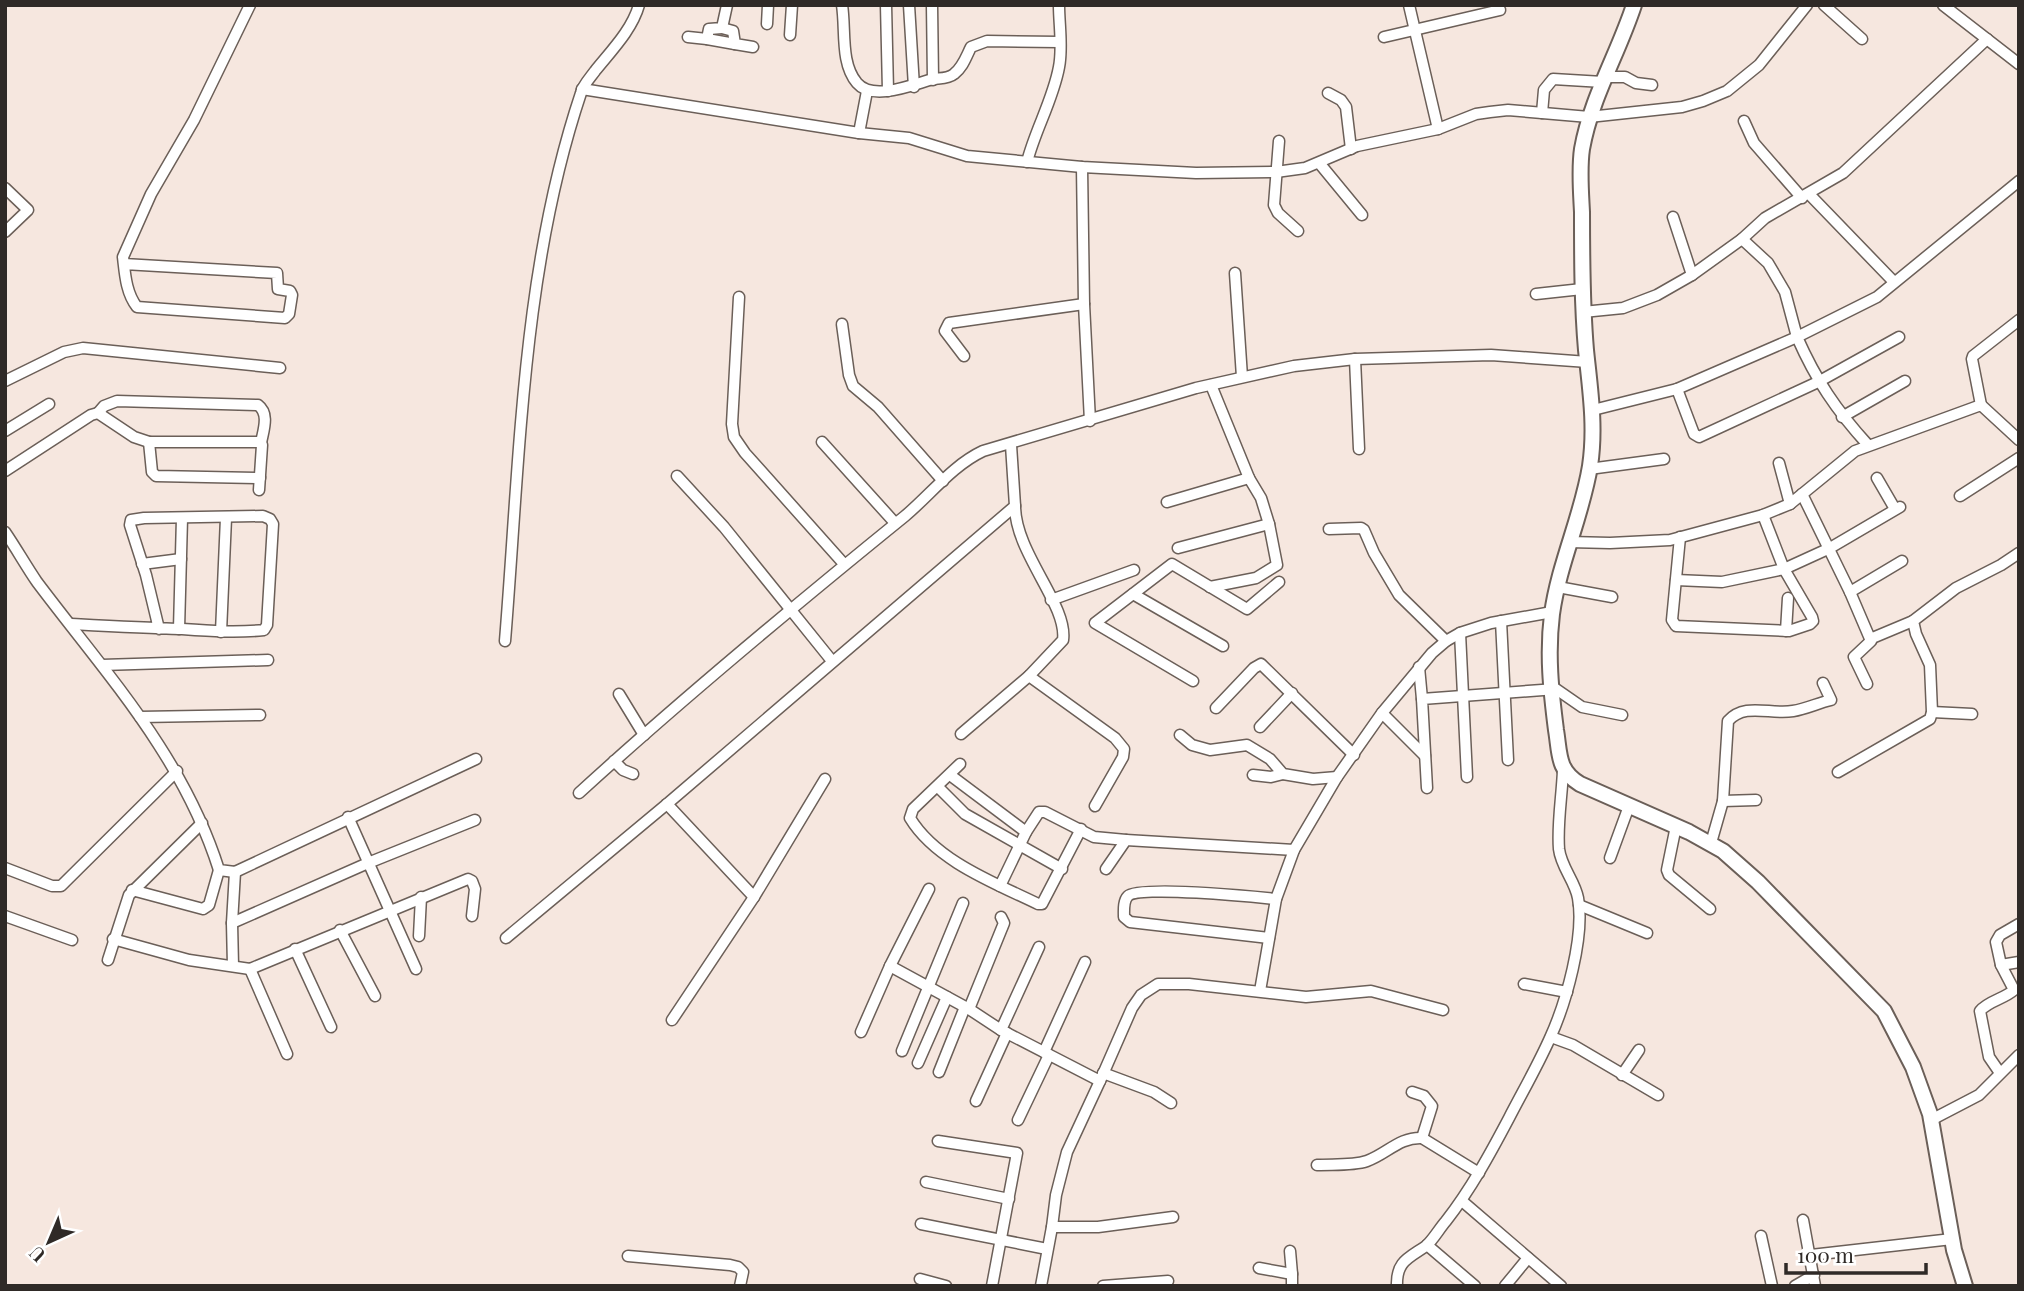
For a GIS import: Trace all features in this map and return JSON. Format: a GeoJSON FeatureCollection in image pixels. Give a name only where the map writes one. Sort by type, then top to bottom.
{"type":"FeatureCollection","features":[{"type":"Feature","properties":{"kind":"street"},"geometry":{"type":"LineString","coordinates":[[124,264],[276,274],[278,289],[290,291],[292,295],[289,314],[285,318],[137,307],[126,282],[123,257],[129,240],[151,194],[194,120],[250,5]]}},
{"type":"Feature","properties":{"kind":"street"},"geometry":{"type":"LineString","coordinates":[[505,641],[528,345],[541,257],[559,170],[582,89],[632,22],[639,5]]}},
{"type":"Feature","properties":{"kind":"street"},"geometry":{"type":"LineString","coordinates":[[722,28],[727,5]]}},
{"type":"Feature","properties":{"kind":"street"},"geometry":{"type":"LineString","coordinates":[[767,24],[768,5]]}},
{"type":"Feature","properties":{"kind":"street"},"geometry":{"type":"LineString","coordinates":[[790,35],[792,5]]}},
{"type":"Feature","properties":{"kind":"street"},"geometry":{"type":"LineString","coordinates":[[842,5],[846,57],[851,75],[859,86],[867,91],[914,87],[951,77],[961,67],[971,47],[987,41],[1059,42]]}},
{"type":"Feature","properties":{"kind":"street"},"geometry":{"type":"LineString","coordinates":[[886,5],[888,91]]}},
{"type":"Feature","properties":{"kind":"street"},"geometry":{"type":"LineString","coordinates":[[909,5],[914,87]]}},
{"type":"Feature","properties":{"kind":"street"},"geometry":{"type":"LineString","coordinates":[[932,5],[933,80]]}},
{"type":"Feature","properties":{"kind":"street"},"geometry":{"type":"LineString","coordinates":[[1027,162],[1059,71],[1059,5]]}},
{"type":"Feature","properties":{"kind":"street"},"geometry":{"type":"LineString","coordinates":[[1409,5],[1438,129]]}},
{"type":"Feature","properties":{"kind":"street"},"geometry":{"type":"LineString","coordinates":[[1396,1286],[1397,1274],[1410,1254],[1427,1245],[1479,1173],[1551,1037],[1567,992],[1578,929],[1579,905],[1576,889],[1562,862],[1559,847],[1563,770],[1548,663],[1552,612],[1589,469],[1593,410],[1583,312],[1581,153],[1588,117],[1634,5]]}},
{"type":"Feature","properties":{"kind":"street"},"geometry":{"type":"LineString","coordinates":[[582,89],[859,133],[909,138],[967,156],[1082,167],[1196,173],[1276,172],[1320,164],[1351,149],[1438,129],[1476,114],[1508,110],[1588,117],[1682,107],[1727,91],[1759,65],[1807,5]]}},
{"type":"Feature","properties":{"kind":"street"},"geometry":{"type":"LineString","coordinates":[[1824,5],[1862,39]]}},
{"type":"Feature","properties":{"kind":"street"},"geometry":{"type":"LineString","coordinates":[[1943,5],[2019,64]]}},
{"type":"Feature","properties":{"kind":"street"},"geometry":{"type":"LineString","coordinates":[[1384,37],[1500,10]]}},
{"type":"Feature","properties":{"kind":"street"},"geometry":{"type":"LineString","coordinates":[[707,39],[709,29],[722,28],[733,31],[735,44]]}},
{"type":"Feature","properties":{"kind":"street"},"geometry":{"type":"LineString","coordinates":[[688,37],[753,47]]}},
{"type":"Feature","properties":{"kind":"street"},"geometry":{"type":"LineString","coordinates":[[1583,312],[1623,308],[1643,302],[1692,275],[1742,239],[1765,218],[1843,173],[1987,39]]}},
{"type":"Feature","properties":{"kind":"street"},"geometry":{"type":"LineString","coordinates":[[1542,113],[1544,90],[1553,79],[1604,80],[1625,77],[1636,83],[1651,85]]}},
{"type":"Feature","properties":{"kind":"street"},"geometry":{"type":"LineString","coordinates":[[859,133],[867,91]]}},
{"type":"Feature","properties":{"kind":"street"},"geometry":{"type":"LineString","coordinates":[[1328,93],[1346,107],[1351,149]]}},
{"type":"Feature","properties":{"kind":"street"},"geometry":{"type":"LineString","coordinates":[[1744,121],[1754,143],[1894,282]]}},
{"type":"Feature","properties":{"kind":"street"},"geometry":{"type":"LineString","coordinates":[[1279,141],[1274,205],[1298,231]]}},
{"type":"Feature","properties":{"kind":"street"},"geometry":{"type":"LineString","coordinates":[[1320,164],[1362,215]]}},
{"type":"Feature","properties":{"kind":"street"},"geometry":{"type":"LineString","coordinates":[[1082,167],[1084,304],[1090,422]]}},
{"type":"Feature","properties":{"kind":"street"},"geometry":{"type":"LineString","coordinates":[[1593,410],[1677,388],[1797,337],[1877,297],[2019,181]]}},
{"type":"Feature","properties":{"kind":"street"},"geometry":{"type":"LineString","coordinates":[[5,188],[28,210],[5,232]]}},
{"type":"Feature","properties":{"kind":"street"},"geometry":{"type":"LineString","coordinates":[[1673,217],[1692,275]]}},
{"type":"Feature","properties":{"kind":"street"},"geometry":{"type":"LineString","coordinates":[[1742,239],[1768,263],[1786,292],[1797,337],[1818,382],[1842,417],[1868,445]]}},
{"type":"Feature","properties":{"kind":"street"},"geometry":{"type":"LineString","coordinates":[[1235,274],[1242,377]]}},
{"type":"Feature","properties":{"kind":"street"},"geometry":{"type":"LineString","coordinates":[[1536,293],[1582,289]]}},
{"type":"Feature","properties":{"kind":"street"},"geometry":{"type":"LineString","coordinates":[[739,297],[732,424],[734,437],[745,453],[844,564]]}},
{"type":"Feature","properties":{"kind":"street"},"geometry":{"type":"LineString","coordinates":[[964,356],[945,331],[949,323],[1084,304]]}},
{"type":"Feature","properties":{"kind":"street"},"geometry":{"type":"LineString","coordinates":[[2019,320],[1973,356],[1981,405],[2019,440]]}},
{"type":"Feature","properties":{"kind":"street"},"geometry":{"type":"LineString","coordinates":[[842,324],[853,386],[878,407],[943,481]]}},
{"type":"Feature","properties":{"kind":"street"},"geometry":{"type":"LineString","coordinates":[[1677,388],[1694,435],[1699,438],[1818,382],[1899,337]]}},
{"type":"Feature","properties":{"kind":"street"},"geometry":{"type":"LineString","coordinates":[[5,381],[64,352],[83,348],[280,368]]}},
{"type":"Feature","properties":{"kind":"street"},"geometry":{"type":"LineString","coordinates":[[579,793],[673,707],[975,455],[1211,385],[1294,366],[1355,359],[1491,355],[1588,362]]}},
{"type":"Feature","properties":{"kind":"street"},"geometry":{"type":"LineString","coordinates":[[1355,359],[1359,449]]}},
{"type":"Feature","properties":{"kind":"street"},"geometry":{"type":"LineString","coordinates":[[1842,417],[1905,381]]}},
{"type":"Feature","properties":{"kind":"street"},"geometry":{"type":"LineString","coordinates":[[1209,587],[1256,578],[1277,565],[1261,498],[1249,478],[1211,385]]}},
{"type":"Feature","properties":{"kind":"street"},"geometry":{"type":"LineString","coordinates":[[98,414],[104,406],[117,401],[258,405],[263,409],[265,417],[259,489]]}},
{"type":"Feature","properties":{"kind":"street"},"geometry":{"type":"LineString","coordinates":[[5,431],[49,404]]}},
{"type":"Feature","properties":{"kind":"street"},"geometry":{"type":"LineString","coordinates":[[1570,542],[1610,543],[1680,537],[1763,515],[1790,504],[1855,451],[1981,405]]}},
{"type":"Feature","properties":{"kind":"street"},"geometry":{"type":"LineString","coordinates":[[5,471],[91,415],[98,414],[134,437],[149,442],[261,443]]}},
{"type":"Feature","properties":{"kind":"street"},"geometry":{"type":"LineString","coordinates":[[149,442],[152,472],[156,476],[260,478]]}},
{"type":"Feature","properties":{"kind":"street"},"geometry":{"type":"LineString","coordinates":[[822,442],[895,523]]}},
{"type":"Feature","properties":{"kind":"street"},"geometry":{"type":"LineString","coordinates":[[961,734],[1029,676],[1063,640],[1061,623],[1022,543],[1015,517],[1011,445]]}},
{"type":"Feature","properties":{"kind":"street"},"geometry":{"type":"LineString","coordinates":[[1960,496],[2019,458]]}},
{"type":"Feature","properties":{"kind":"street"},"geometry":{"type":"LineString","coordinates":[[1589,469],[1664,459]]}},
{"type":"Feature","properties":{"kind":"street"},"geometry":{"type":"LineString","coordinates":[[1779,463],[1790,504]]}},
{"type":"Feature","properties":{"kind":"street"},"geometry":{"type":"LineString","coordinates":[[677,476],[724,527],[832,661]]}},
{"type":"Feature","properties":{"kind":"street"},"geometry":{"type":"LineString","coordinates":[[1167,502],[1249,478]]}},
{"type":"Feature","properties":{"kind":"street"},"geometry":{"type":"LineString","coordinates":[[1676,580],[1722,582],[1784,569],[1830,548],[1898,508],[1877,478]]}},
{"type":"Feature","properties":{"kind":"street"},"geometry":{"type":"LineString","coordinates":[[1802,494],[1830,548],[1870,639],[1870,644],[1854,657],[1867,684]]}},
{"type":"Feature","properties":{"kind":"street"},"geometry":{"type":"LineString","coordinates":[[506,938],[1015,506]]}},
{"type":"Feature","properties":{"kind":"street"},"geometry":{"type":"LineString","coordinates":[[1680,537],[1672,620],[1676,626],[1786,631],[1813,621],[1784,569],[1763,515]]}},
{"type":"Feature","properties":{"kind":"street"},"geometry":{"type":"LineString","coordinates":[[71,624],[159,629],[179,629],[221,632],[260,630],[267,627],[273,524],[266,516],[135,518],[130,521],[159,629]]}},
{"type":"Feature","properties":{"kind":"street"},"geometry":{"type":"LineString","coordinates":[[221,632],[226,517]]}},
{"type":"Feature","properties":{"kind":"street"},"geometry":{"type":"LineString","coordinates":[[179,629],[182,518]]}},
{"type":"Feature","properties":{"kind":"street"},"geometry":{"type":"LineString","coordinates":[[1178,548],[1269,524]]}},
{"type":"Feature","properties":{"kind":"street"},"geometry":{"type":"LineString","coordinates":[[1329,529],[1364,530],[1399,595],[1446,641]]}},
{"type":"Feature","properties":{"kind":"street"},"geometry":{"type":"LineString","coordinates":[[6,537],[177,771],[202,823],[219,870],[209,905],[203,909],[132,890]]}},
{"type":"Feature","properties":{"kind":"street"},"geometry":{"type":"LineString","coordinates":[[1870,639],[1913,621],[1956,588],[2019,553]]}},
{"type":"Feature","properties":{"kind":"street"},"geometry":{"type":"LineString","coordinates":[[142,564],[181,559]]}},
{"type":"Feature","properties":{"kind":"street"},"geometry":{"type":"LineString","coordinates":[[1850,592],[1902,561]]}},
{"type":"Feature","properties":{"kind":"street"},"geometry":{"type":"LineString","coordinates":[[1193,681],[1095,623],[1172,564],[1247,609],[1279,582]]}},
{"type":"Feature","properties":{"kind":"street"},"geometry":{"type":"LineString","coordinates":[[1051,600],[1134,570]]}},
{"type":"Feature","properties":{"kind":"street"},"geometry":{"type":"LineString","coordinates":[[1559,587],[1612,597]]}},
{"type":"Feature","properties":{"kind":"street"},"geometry":{"type":"LineString","coordinates":[[1133,594],[1223,646]]}},
{"type":"Feature","properties":{"kind":"street"},"geometry":{"type":"LineString","coordinates":[[1786,631],[1788,598]]}},
{"type":"Feature","properties":{"kind":"street"},"geometry":{"type":"LineString","coordinates":[[1260,991],[1276,899],[1294,850],[1337,777],[1382,713],[1419,667],[1446,641],[1501,621],[1552,612]]}},
{"type":"Feature","properties":{"kind":"street"},"geometry":{"type":"LineString","coordinates":[[1501,621],[1508,760]]}},
{"type":"Feature","properties":{"kind":"street"},"geometry":{"type":"LineString","coordinates":[[1838,772],[1930,719],[1933,712],[1930,665],[1913,621]]}},
{"type":"Feature","properties":{"kind":"street"},"geometry":{"type":"LineString","coordinates":[[1460,634],[1467,777]]}},
{"type":"Feature","properties":{"kind":"street"},"geometry":{"type":"LineString","coordinates":[[102,665],[268,660]]}},
{"type":"Feature","properties":{"kind":"street"},"geometry":{"type":"LineString","coordinates":[[1216,708],[1258,664],[1292,693],[1354,755]]}},
{"type":"Feature","properties":{"kind":"street"},"geometry":{"type":"LineString","coordinates":[[1419,667],[1427,788]]}},
{"type":"Feature","properties":{"kind":"street"},"geometry":{"type":"LineString","coordinates":[[1029,676],[1115,738],[1122,746],[1123,757],[1094,806]]}},
{"type":"Feature","properties":{"kind":"street"},"geometry":{"type":"LineString","coordinates":[[1712,843],[1723,801],[1726,725],[1730,719],[1747,710],[1793,712],[1831,699],[1824,683]]}},
{"type":"Feature","properties":{"kind":"street"},"geometry":{"type":"LineString","coordinates":[[1422,699],[1550,690],[1562,692],[1582,707],[1622,715]]}},
{"type":"Feature","properties":{"kind":"street"},"geometry":{"type":"LineString","coordinates":[[1259,727],[1292,693]]}},
{"type":"Feature","properties":{"kind":"street"},"geometry":{"type":"LineString","coordinates":[[619,694],[644,735]]}},
{"type":"Feature","properties":{"kind":"street"},"geometry":{"type":"LineString","coordinates":[[1933,712],[1972,714]]}},
{"type":"Feature","properties":{"kind":"street"},"geometry":{"type":"LineString","coordinates":[[1382,713],[1425,756]]}},
{"type":"Feature","properties":{"kind":"street"},"geometry":{"type":"LineString","coordinates":[[140,717],[260,715]]}},
{"type":"Feature","properties":{"kind":"street"},"geometry":{"type":"LineString","coordinates":[[1180,735],[1192,745],[1210,750],[1247,745],[1270,759],[1283,774]]}},
{"type":"Feature","properties":{"kind":"street"},"geometry":{"type":"LineString","coordinates":[[219,870],[235,872],[476,759]]}},
{"type":"Feature","properties":{"kind":"street"},"geometry":{"type":"LineString","coordinates":[[614,761],[623,770],[633,774]]}},
{"type":"Feature","properties":{"kind":"street"},"geometry":{"type":"LineString","coordinates":[[960,764],[913,809],[910,816],[912,822],[944,853],[1000,886],[1041,904],[1081,830]]}},
{"type":"Feature","properties":{"kind":"street"},"geometry":{"type":"LineString","coordinates":[[1563,770],[1580,784],[1712,843],[1758,882],[1868,992],[1888,1018],[1922,1090],[1931,1120],[1952,1239],[1965,1286]]}},
{"type":"Feature","properties":{"kind":"street"},"geometry":{"type":"LineString","coordinates":[[5,868],[52,886],[61,886],[177,771]]}},
{"type":"Feature","properties":{"kind":"street"},"geometry":{"type":"LineString","coordinates":[[1253,775],[1271,777],[1283,774],[1313,779],[1337,777]]}},
{"type":"Feature","properties":{"kind":"street"},"geometry":{"type":"LineString","coordinates":[[950,775],[1026,832]]}},
{"type":"Feature","properties":{"kind":"street"},"geometry":{"type":"LineString","coordinates":[[672,1020],[754,897],[825,779]]}},
{"type":"Feature","properties":{"kind":"street"},"geometry":{"type":"LineString","coordinates":[[938,787],[965,814],[1062,869]]}},
{"type":"Feature","properties":{"kind":"street"},"geometry":{"type":"LineString","coordinates":[[1723,801],[1756,800]]}},
{"type":"Feature","properties":{"kind":"street"},"geometry":{"type":"LineString","coordinates":[[667,804],[754,897]]}},
{"type":"Feature","properties":{"kind":"street"},"geometry":{"type":"LineString","coordinates":[[1610,858],[1629,806]]}},
{"type":"Feature","properties":{"kind":"street"},"geometry":{"type":"LineString","coordinates":[[1000,886],[1026,832],[1041,811],[1099,838],[1294,850]]}},
{"type":"Feature","properties":{"kind":"street"},"geometry":{"type":"LineString","coordinates":[[348,817],[416,969]]}},
{"type":"Feature","properties":{"kind":"street"},"geometry":{"type":"LineString","coordinates":[[232,923],[368,863],[475,820]]}},
{"type":"Feature","properties":{"kind":"street"},"geometry":{"type":"LineString","coordinates":[[108,960],[126,901],[132,890],[202,823]]}},
{"type":"Feature","properties":{"kind":"street"},"geometry":{"type":"LineString","coordinates":[[1676,826],[1667,870],[1669,875],[1710,909]]}},
{"type":"Feature","properties":{"kind":"street"},"geometry":{"type":"LineString","coordinates":[[1106,869],[1126,841]]}},
{"type":"Feature","properties":{"kind":"street"},"geometry":{"type":"LineString","coordinates":[[233,966],[235,872]]}},
{"type":"Feature","properties":{"kind":"street"},"geometry":{"type":"LineString","coordinates":[[113,939],[188,960],[250,969],[468,879],[475,888],[472,916]]}},
{"type":"Feature","properties":{"kind":"street"},"geometry":{"type":"LineString","coordinates":[[861,1032],[890,966],[929,889]]}},
{"type":"Feature","properties":{"kind":"street"},"geometry":{"type":"LineString","coordinates":[[1269,939],[1130,922],[1125,917],[1124,906],[1130,894],[1152,892],[1190,892],[1276,899]]}},
{"type":"Feature","properties":{"kind":"street"},"geometry":{"type":"LineString","coordinates":[[419,936],[421,897]]}},
{"type":"Feature","properties":{"kind":"street"},"geometry":{"type":"LineString","coordinates":[[902,1051],[963,902]]}},
{"type":"Feature","properties":{"kind":"street"},"geometry":{"type":"LineString","coordinates":[[1579,905],[1647,933]]}},
{"type":"Feature","properties":{"kind":"street"},"geometry":{"type":"LineString","coordinates":[[5,916],[72,940]]}},
{"type":"Feature","properties":{"kind":"street"},"geometry":{"type":"LineString","coordinates":[[939,1072],[1004,923],[1001,917]]}},
{"type":"Feature","properties":{"kind":"street"},"geometry":{"type":"LineString","coordinates":[[2000,1073],[1989,1057],[1980,1011],[1984,1006],[2016,994],[2001,965],[1996,946],[1997,939],[2019,924]]}},
{"type":"Feature","properties":{"kind":"street"},"geometry":{"type":"LineString","coordinates":[[340,930],[375,996]]}},
{"type":"Feature","properties":{"kind":"street"},"geometry":{"type":"LineString","coordinates":[[975,1101],[1039,947]]}},
{"type":"Feature","properties":{"kind":"street"},"geometry":{"type":"LineString","coordinates":[[295,949],[331,1027]]}},
{"type":"Feature","properties":{"kind":"street"},"geometry":{"type":"LineString","coordinates":[[1018,1120],[1084,962]]}},
{"type":"Feature","properties":{"kind":"street"},"geometry":{"type":"LineString","coordinates":[[2001,965],[2019,962]]}},
{"type":"Feature","properties":{"kind":"street"},"geometry":{"type":"LineString","coordinates":[[890,966],[1046,1054],[1102,1077],[1159,1094],[1171,1103]]}},
{"type":"Feature","properties":{"kind":"street"},"geometry":{"type":"LineString","coordinates":[[250,969],[287,1054]]}},
{"type":"Feature","properties":{"kind":"street"},"geometry":{"type":"LineString","coordinates":[[1041,1286],[1056,1195],[1067,1152],[1132,1009],[1141,995],[1152,986],[1170,982],[1306,997],[1371,991],[1443,1010]]}},
{"type":"Feature","properties":{"kind":"street"},"geometry":{"type":"LineString","coordinates":[[1524,984],[1567,992]]}},
{"type":"Feature","properties":{"kind":"street"},"geometry":{"type":"LineString","coordinates":[[918,1063],[947,997]]}},
{"type":"Feature","properties":{"kind":"street"},"geometry":{"type":"LineString","coordinates":[[1551,1037],[1573,1045],[1658,1095]]}},
{"type":"Feature","properties":{"kind":"street"},"geometry":{"type":"LineString","coordinates":[[1622,1075],[1640,1050]]}},
{"type":"Feature","properties":{"kind":"street"},"geometry":{"type":"LineString","coordinates":[[1931,1120],[1979,1096],[2019,1055]]}},
{"type":"Feature","properties":{"kind":"street"},"geometry":{"type":"LineString","coordinates":[[1412,1092],[1424,1096],[1432,1107],[1422,1138]]}},
{"type":"Feature","properties":{"kind":"street"},"geometry":{"type":"LineString","coordinates":[[1317,1165],[1363,1163],[1399,1142],[1422,1138],[1479,1173]]}},
{"type":"Feature","properties":{"kind":"street"},"geometry":{"type":"LineString","coordinates":[[938,1141],[1017,1153],[992,1286]]}},
{"type":"Feature","properties":{"kind":"street"},"geometry":{"type":"LineString","coordinates":[[926,1182],[1009,1199]]}},
{"type":"Feature","properties":{"kind":"street"},"geometry":{"type":"LineString","coordinates":[[1461,1201],[1561,1286]]}},
{"type":"Feature","properties":{"kind":"street"},"geometry":{"type":"LineString","coordinates":[[1052,1227],[1098,1227],[1173,1217]]}},
{"type":"Feature","properties":{"kind":"street"},"geometry":{"type":"LineString","coordinates":[[1796,1286],[1815,1281],[1803,1220]]}},
{"type":"Feature","properties":{"kind":"street"},"geometry":{"type":"LineString","coordinates":[[921,1224],[1047,1249]]}},
{"type":"Feature","properties":{"kind":"street"},"geometry":{"type":"LineString","coordinates":[[1761,1236],[1772,1286]]}},
{"type":"Feature","properties":{"kind":"street"},"geometry":{"type":"LineString","coordinates":[[1811,1255],[1952,1239]]}},
{"type":"Feature","properties":{"kind":"street"},"geometry":{"type":"LineString","coordinates":[[1427,1245],[1475,1286]]}},
{"type":"Feature","properties":{"kind":"street"},"geometry":{"type":"LineString","coordinates":[[1290,1251],[1292,1286]]}},
{"type":"Feature","properties":{"kind":"street"},"geometry":{"type":"LineString","coordinates":[[628,1256],[730,1265],[743,1272],[740,1286]]}},
{"type":"Feature","properties":{"kind":"street"},"geometry":{"type":"LineString","coordinates":[[1505,1286],[1528,1258]]}},
{"type":"Feature","properties":{"kind":"street"},"geometry":{"type":"LineString","coordinates":[[1259,1268],[1292,1274]]}},
{"type":"Feature","properties":{"kind":"street"},"geometry":{"type":"LineString","coordinates":[[920,1279],[946,1286]]}},
{"type":"Feature","properties":{"kind":"street"},"geometry":{"type":"LineString","coordinates":[[1103,1286],[1168,1281]]}}]}
